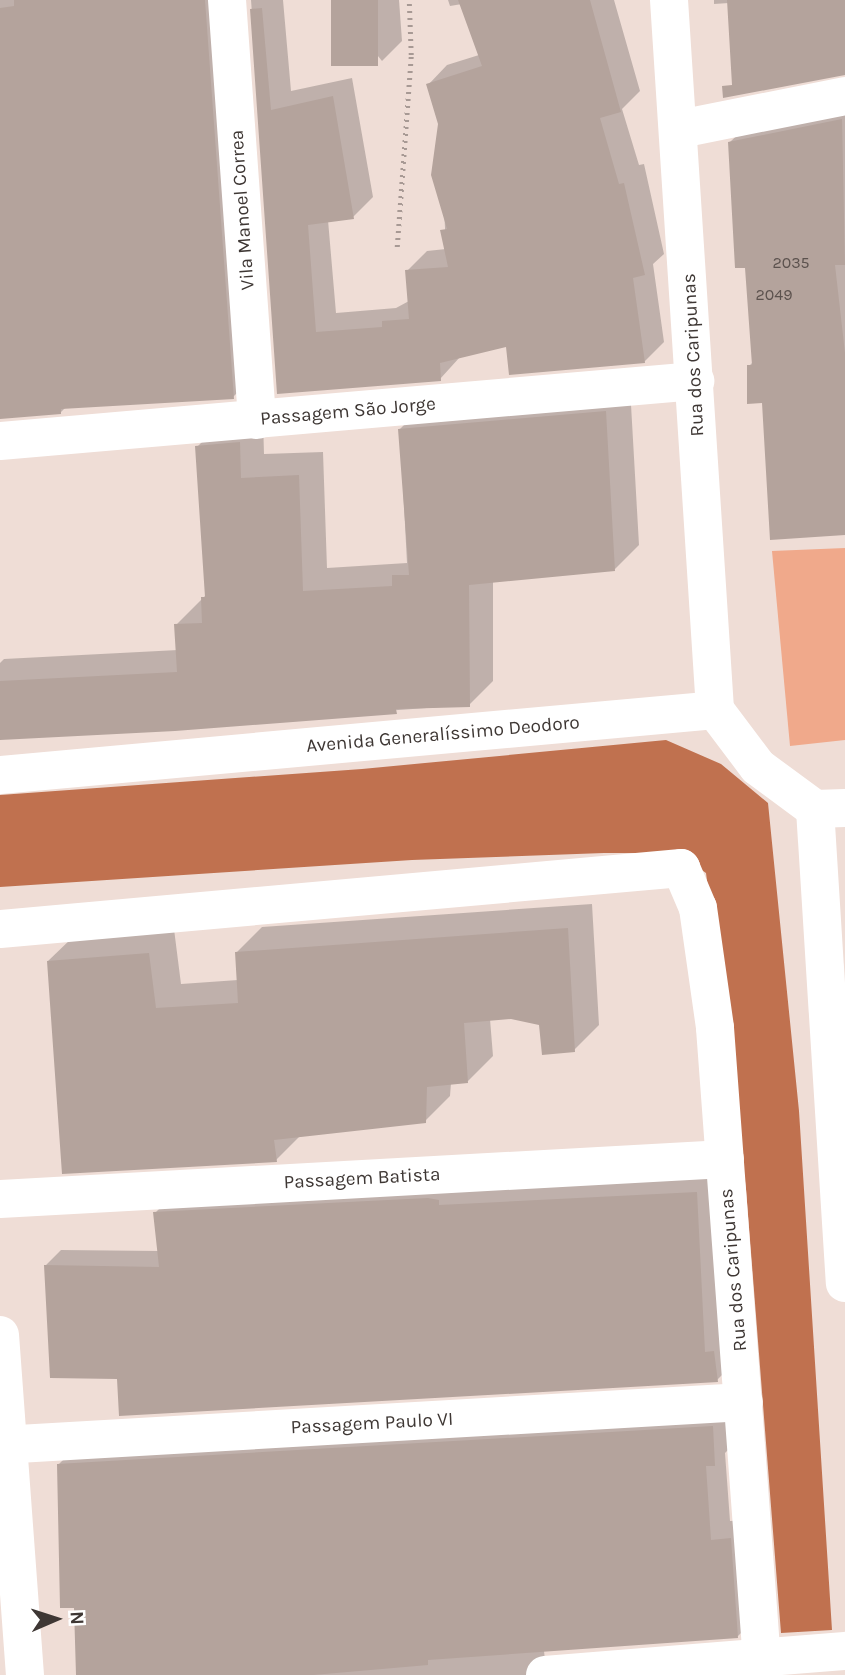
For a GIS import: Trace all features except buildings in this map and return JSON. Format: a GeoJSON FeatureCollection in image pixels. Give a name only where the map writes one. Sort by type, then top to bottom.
{"type":"FeatureCollection","features":[{"type":"Feature","properties":{"kind":"street","name":"Vila Manoel Correa"},"geometry":{"type":"LineString","coordinates":[[227,0],[257,420]]}},
{"type":"Feature","properties":{"kind":"street","name":"Rua dos Caripunas"},"geometry":{"type":"LineString","coordinates":[[668,0],[680,129],[715,710]]}},
{"type":"Feature","properties":{"kind":"street"},"geometry":{"type":"LineString","coordinates":[[680,129],[845,96]]}},
{"type":"Feature","properties":{"kind":"street","name":"Passagem São Jorge"},"geometry":{"type":"LineString","coordinates":[[0,441],[695,381]]}},
{"type":"Feature","properties":{"kind":"street"},"geometry":{"type":"LineString","coordinates":[[715,710],[758,767],[830,808],[845,1283]]}},
{"type":"Feature","properties":{"kind":"street","name":"Avenida Generalíssimo Deodoro"},"geometry":{"type":"LineString","coordinates":[[0,775],[715,710]]}},
{"type":"Feature","properties":{"kind":"street","name":"Rua dos Caripunas"},"geometry":{"type":"LineString","coordinates":[[0,929],[681,868],[698,908],[715,1028],[762,1666]]}},
{"type":"Feature","properties":{"kind":"street","name":"Passagem Batista"},"geometry":{"type":"LineString","coordinates":[[0,1199],[725,1159]]}},
{"type":"Feature","properties":{"kind":"street"},"geometry":{"type":"LineString","coordinates":[[0,1335],[5,1445],[26,1675]]}},
{"type":"Feature","properties":{"kind":"street","name":"Passagem Paulo VI"},"geometry":{"type":"LineString","coordinates":[[5,1445],[744,1402]]}},
{"type":"Feature","properties":{"kind":"street"},"geometry":{"type":"LineString","coordinates":[[545,1675],[762,1666],[845,1651]]}},
{"type":"Feature","properties":{"kind":"path"},"geometry":{"type":"LineString","coordinates":[[397,247],[411,55],[409,0]]}},
{"type":"Feature","properties":{"kind":"shaded area"},"geometry":{"type":"Polygon","coordinates":[[[845,548],[845,740],[790,746],[772,551],[845,548]]]}},
{"type":"Feature","properties":{"kind":"shaded area"},"geometry":{"type":"Polygon","coordinates":[[[666,740],[721,764],[768,803],[799,1111],[832,1630],[781,1633],[746,1189],[706,873],[677,853],[604,853],[412,860],[0,887],[0,795],[362,769],[666,740]]]}}]}
